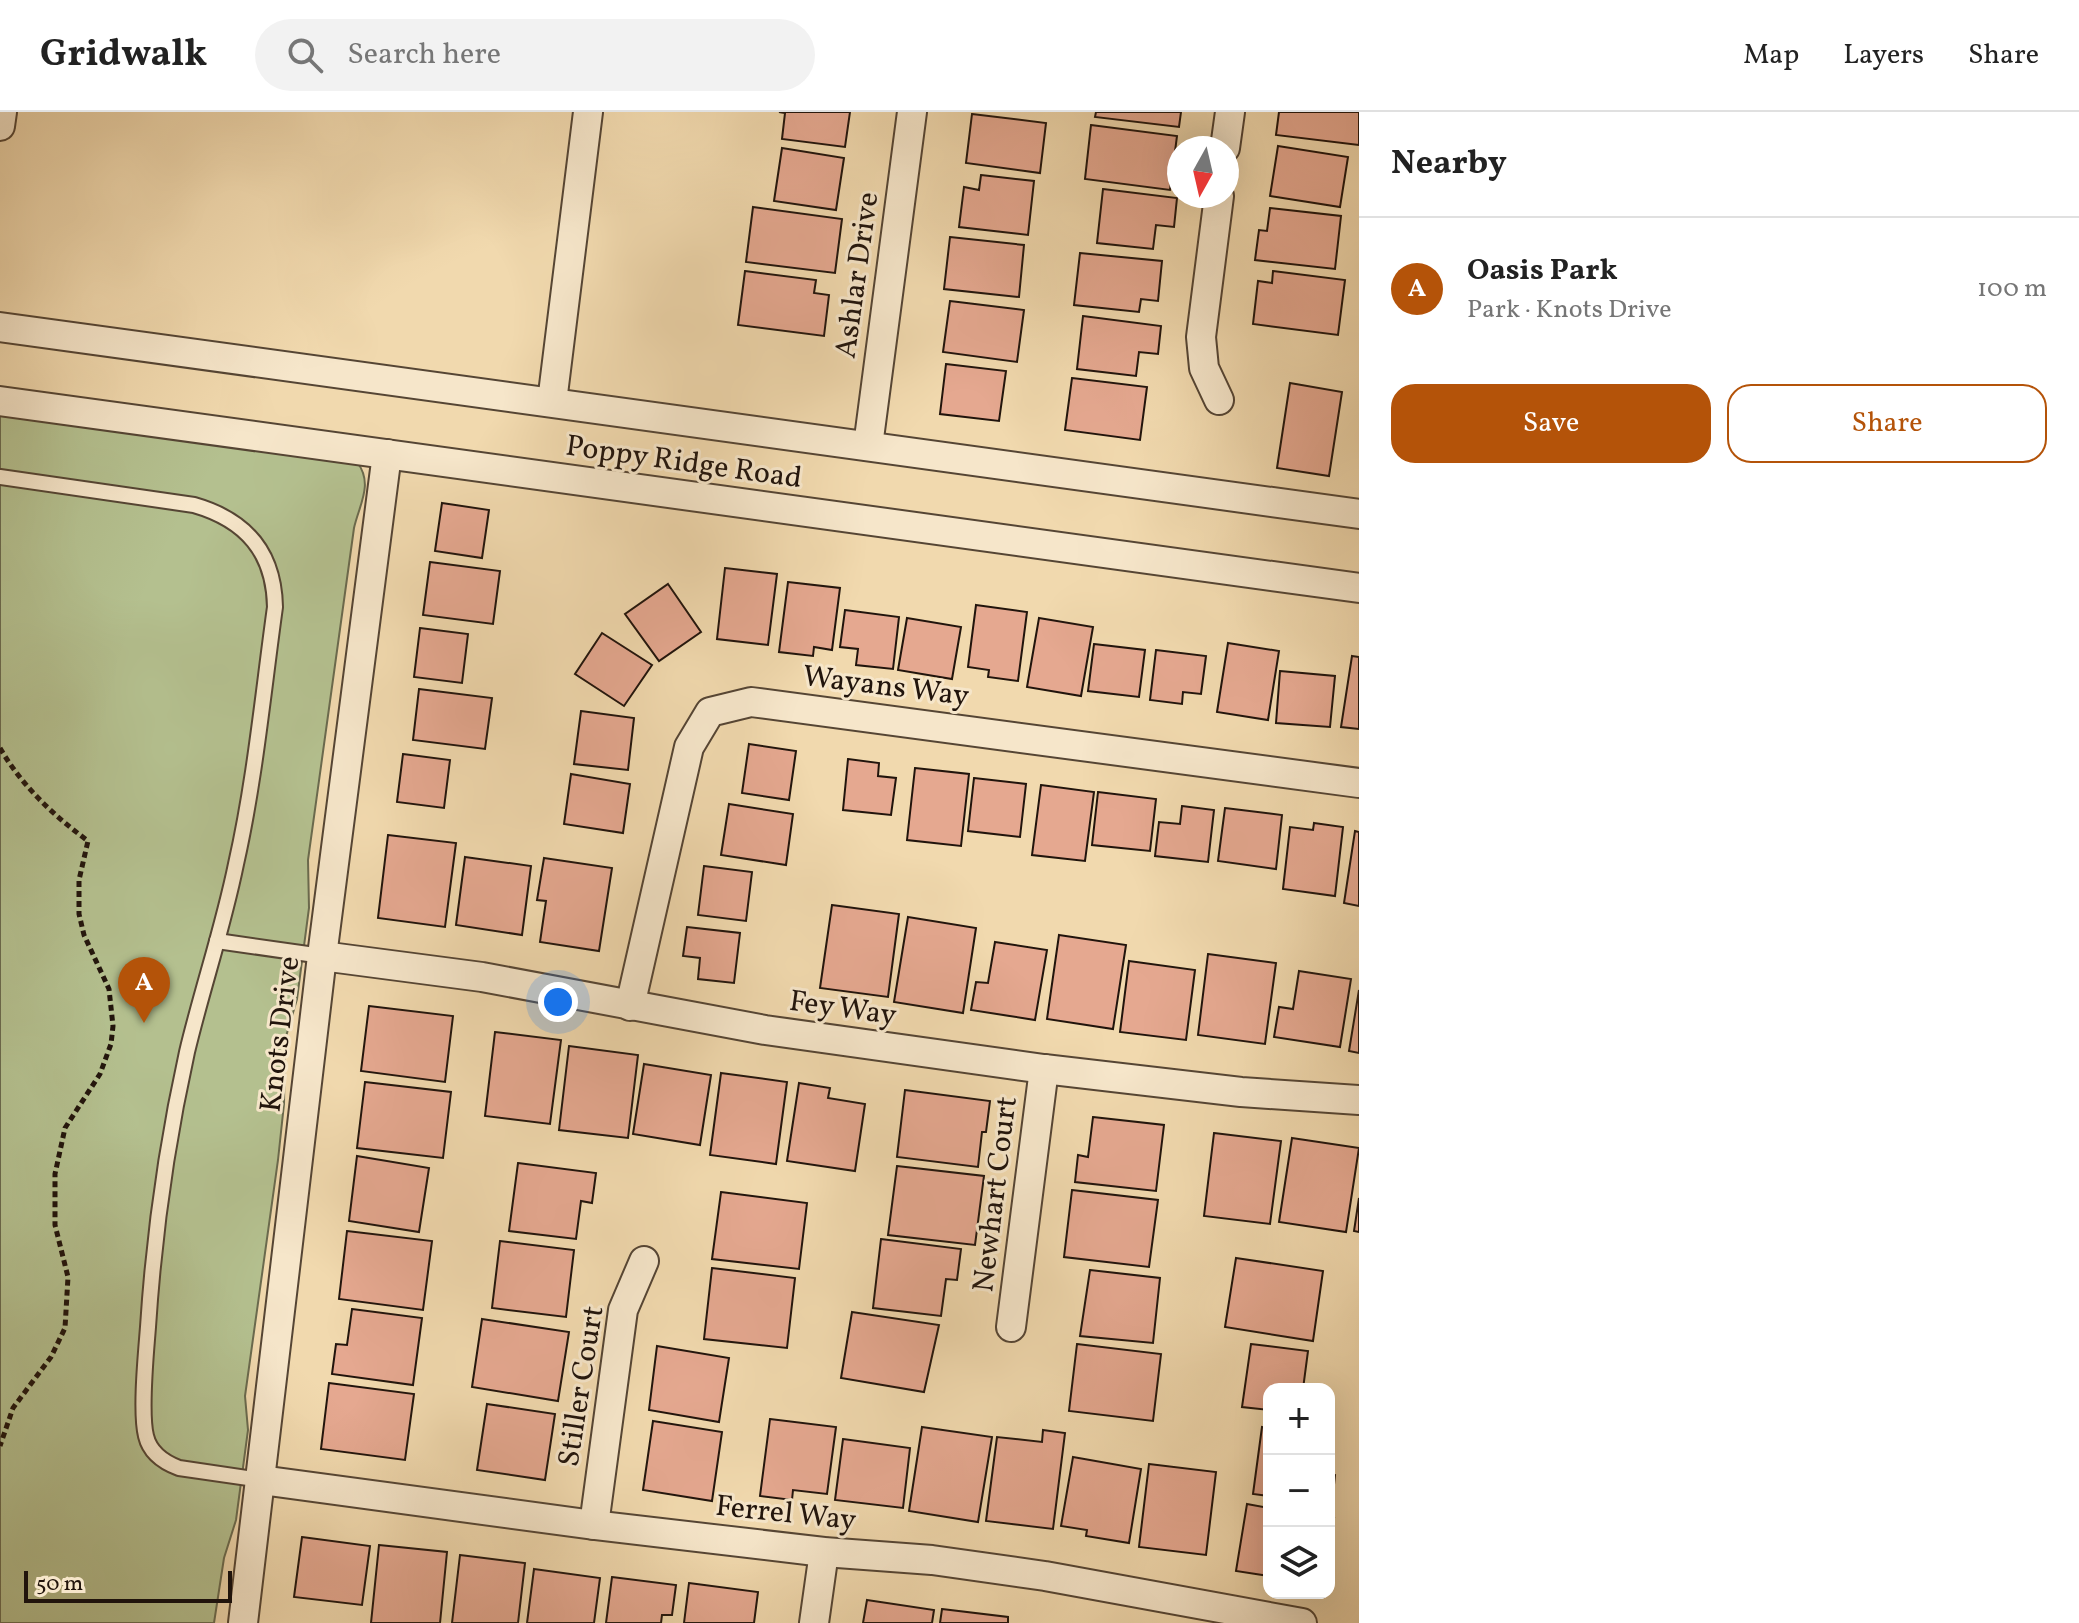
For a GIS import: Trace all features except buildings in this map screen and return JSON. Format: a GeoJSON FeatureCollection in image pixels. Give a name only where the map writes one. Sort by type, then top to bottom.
{"type":"FeatureCollection","features":[{"type":"Feature","properties":{"kind":"street"},"geometry":{"type":"LineString","coordinates":[[0,126],[2,112]]}},
{"type":"Feature","properties":{"kind":"street"},"geometry":{"type":"LineString","coordinates":[[552,402],[588,112]]}},
{"type":"Feature","properties":{"kind":"street","name":"Ashlar Drive"},"geometry":{"type":"LineString","coordinates":[[868,446],[912,112]]}},
{"type":"Feature","properties":{"kind":"street"},"geometry":{"type":"LineString","coordinates":[[1227,136],[1230,112]]}},
{"type":"Feature","properties":{"kind":"street"},"geometry":{"type":"LineString","coordinates":[[1217,208],[1201,337],[1204,368],[1219,400]]}},
{"type":"Feature","properties":{"kind":"street","name":"Poppy Ridge Road"},"geometry":{"type":"LineString","coordinates":[[0,327],[1359,514]]}},
{"type":"Feature","properties":{"kind":"street","name":"Poppy Ridge Road"},"geometry":{"type":"LineString","coordinates":[[0,401],[1359,588]]}},
{"type":"Feature","properties":{"kind":"street","name":"Knots Drive"},"geometry":{"type":"LineString","coordinates":[[243,1623],[322,956],[387,454]]}},
{"type":"Feature","properties":{"kind":"street","name":"Wayans Way"},"geometry":{"type":"LineString","coordinates":[[630,1006],[689,747],[710,712],[751,702],[1359,783]]}},
{"type":"Feature","properties":{"kind":"street","name":"Fey Way"},"geometry":{"type":"LineString","coordinates":[[322,956],[482,977],[765,1030],[1044,1069],[1241,1092],[1359,1100]]}},
{"type":"Feature","properties":{"kind":"street","name":"Newhart Court"},"geometry":{"type":"LineString","coordinates":[[1011,1327],[1044,1069]]}},
{"type":"Feature","properties":{"kind":"street","name":"Stiller Court"},"geometry":{"type":"LineString","coordinates":[[594,1525],[623,1310],[644,1261]]}},
{"type":"Feature","properties":{"kind":"street","name":"Ferrel Way"},"geometry":{"type":"LineString","coordinates":[[261,1480],[594,1525],[824,1552],[932,1560],[1045,1576],[1302,1623]]}},
{"type":"Feature","properties":{"kind":"street"},"geometry":{"type":"LineString","coordinates":[[814,1623],[824,1552]]}},
{"type":"Feature","properties":{"kind":"lane"},"geometry":{"type":"LineString","coordinates":[[0,477],[212,510],[243,529],[265,557],[275,590],[245,822],[171,1127],[151,1279],[144,1426],[154,1453],[170,1465],[261,1480]]}},
{"type":"Feature","properties":{"kind":"lane"},"geometry":{"type":"LineString","coordinates":[[217,941],[322,956]]}},
{"type":"Feature","properties":{"kind":"path"},"geometry":{"type":"LineString","coordinates":[[0,748],[33,793],[51,812],[88,841],[79,880],[79,914],[84,935],[109,989],[113,1026],[111,1044],[100,1074],[65,1128],[55,1174],[55,1225],[68,1277],[65,1328],[51,1357],[13,1408],[0,1446]]}},
{"type":"Feature","properties":{"kind":"green space"},"geometry":{"type":"Polygon","coordinates":[[[0,414],[357,462],[364,478],[364,495],[354,528],[308,860],[309,908],[297,999],[285,1040],[284,1104],[278,1160],[245,1396],[248,1430],[236,1520],[224,1558],[214,1623],[0,1623],[0,414]]]}},
{"type":"Feature","properties":{"kind":"place","name":"Oasis Park"},"geometry":{"type":"Point","coordinates":[144,1023]}}]}
